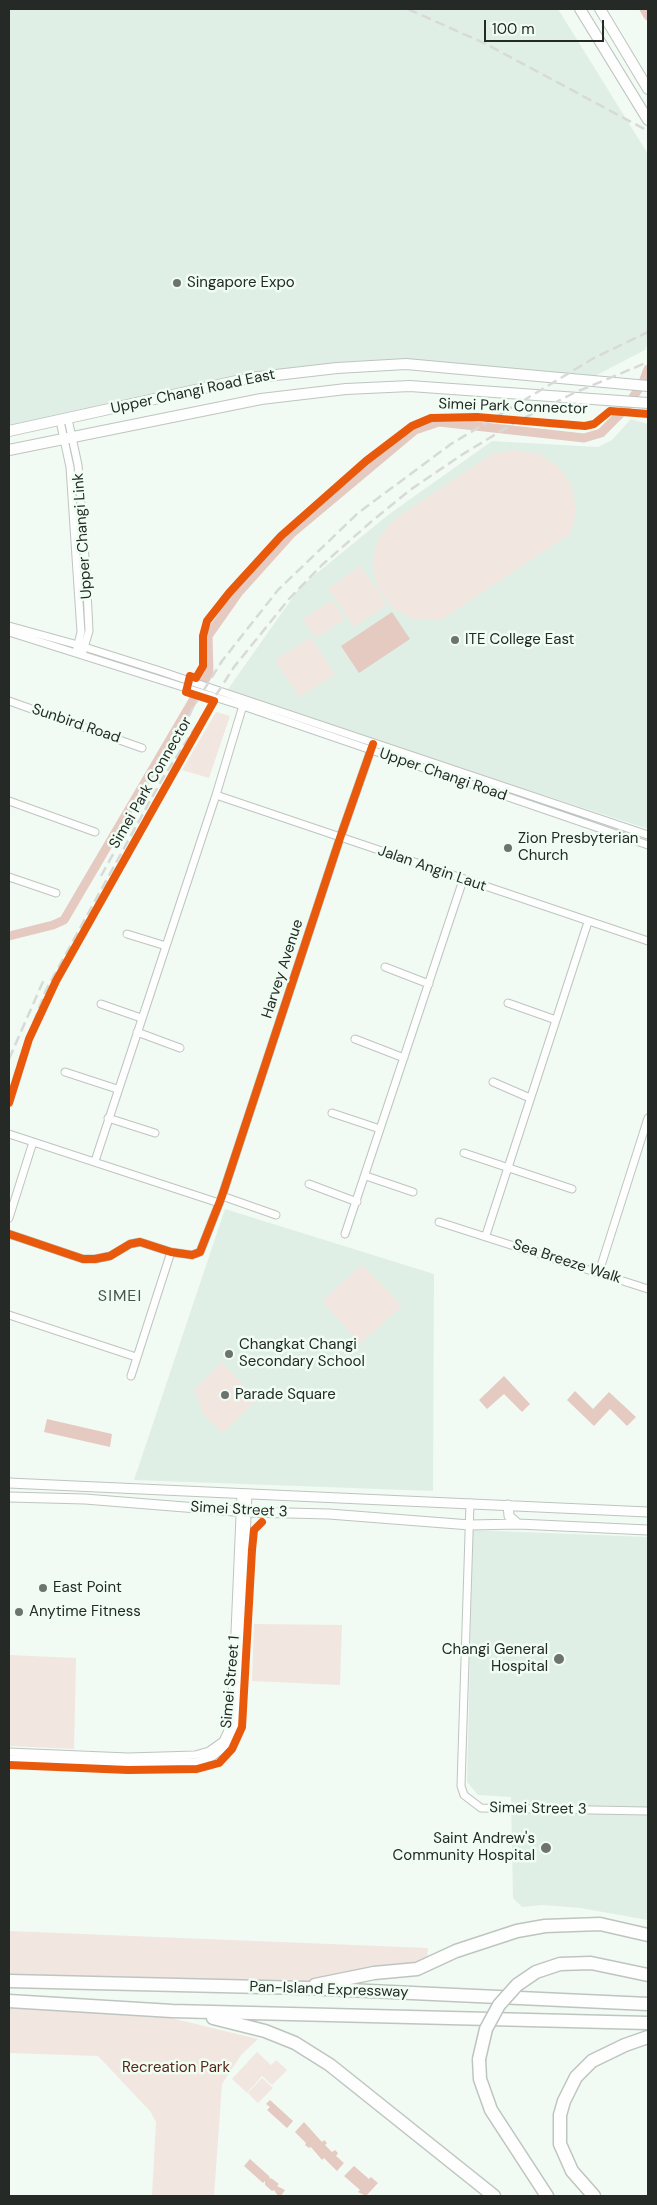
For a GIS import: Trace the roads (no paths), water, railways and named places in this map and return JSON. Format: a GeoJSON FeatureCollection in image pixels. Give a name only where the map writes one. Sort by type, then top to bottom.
{"type":"FeatureCollection","features":[{"type":"Feature","properties":{"kind":"highway"},"geometry":{"type":"LineString","coordinates":[[305,1988],[331,1980],[417,1968],[517,1931],[545,1926],[600,1924],[648,1935]]}},
{"type":"Feature","properties":{"kind":"highway"},"geometry":{"type":"LineString","coordinates":[[547,2196],[491,2110],[480,2079],[479,2059],[486,2030],[499,2005],[517,1985],[536,1972],[560,1964],[590,1962],[648,1975]]}},
{"type":"Feature","properties":{"kind":"highway","name":"Pan-Island Expressway"},"geometry":{"type":"LineString","coordinates":[[9,1981],[305,1988],[648,2004]]}},
{"type":"Feature","properties":{"kind":"highway","name":"Pan-Island Expressway"},"geometry":{"type":"LineString","coordinates":[[9,2001],[172,2010],[648,2023]]}},
{"type":"Feature","properties":{"kind":"highway"},"geometry":{"type":"LineString","coordinates":[[172,2010],[238,2022],[295,2043],[330,2065],[494,2196]]}},
{"type":"Feature","properties":{"kind":"highway"},"geometry":{"type":"LineString","coordinates":[[594,2196],[572,2171],[563,2152],[560,2130],[564,2101],[576,2077],[592,2062],[624,2045],[648,2036]]}},
{"type":"Feature","properties":{"kind":"main road"},"geometry":{"type":"LineString","coordinates":[[580,9],[648,120]]}},
{"type":"Feature","properties":{"kind":"main road"},"geometry":{"type":"LineString","coordinates":[[600,9],[648,89]]}},
{"type":"Feature","properties":{"kind":"main road","name":"Upper Changi Road East"},"geometry":{"type":"LineString","coordinates":[[9,431],[250,378],[337,368],[406,364],[648,386]]}},
{"type":"Feature","properties":{"kind":"main road","name":"Upper Changi Road East"},"geometry":{"type":"LineString","coordinates":[[9,450],[261,399],[346,389],[410,386],[646,403]]}},
{"type":"Feature","properties":{"kind":"main road","name":"Simei Street 3"},"geometry":{"type":"LineString","coordinates":[[9,1484],[648,1512]]}},
{"type":"Feature","properties":{"kind":"main road","name":"Simei Street 3"},"geometry":{"type":"LineString","coordinates":[[9,1497],[85,1499],[244,1512],[337,1514],[470,1525],[518,1524],[648,1530]]}},
{"type":"Feature","properties":{"kind":"main road"},"geometry":{"type":"LineString","coordinates":[[508,1505],[509,1516],[518,1524]]}},
{"type":"Feature","properties":{"kind":"street","name":"Upper Changi Link"},"geometry":{"type":"LineString","coordinates":[[64,420],[68,439],[70,467],[81,632],[80,649]]}},
{"type":"Feature","properties":{"kind":"street","name":"Upper Changi Road"},"geometry":{"type":"LineString","coordinates":[[9,626],[244,702],[648,845]]}},
{"type":"Feature","properties":{"kind":"street","name":"Upper Changi Road"},"geometry":{"type":"LineString","coordinates":[[9,632],[80,649]]}},
{"type":"Feature","properties":{"kind":"street","name":"Sunbird Road"},"geometry":{"type":"LineString","coordinates":[[9,701],[142,748]]}},
{"type":"Feature","properties":{"kind":"street"},"geometry":{"type":"LineString","coordinates":[[95,1161],[117,1089],[216,795],[244,702]]}},
{"type":"Feature","properties":{"kind":"street","name":"Upper Changi Road"},"geometry":{"type":"LineString","coordinates":[[372,748],[648,836]]}},
{"type":"Feature","properties":{"kind":"street","name":"Harvey Avenue"},"geometry":{"type":"LineString","coordinates":[[171,1252],[192,1255],[200,1252],[221,1199],[340,838],[372,748]]}},
{"type":"Feature","properties":{"kind":"street","name":"Jalan Angin Laut"},"geometry":{"type":"LineString","coordinates":[[216,795],[648,941]]}},
{"type":"Feature","properties":{"kind":"street"},"geometry":{"type":"LineString","coordinates":[[9,801],[95,832]]}},
{"type":"Feature","properties":{"kind":"street"},"geometry":{"type":"LineString","coordinates":[[9,877],[56,893]]}},
{"type":"Feature","properties":{"kind":"street"},"geometry":{"type":"LineString","coordinates":[[345,1234],[430,984],[463,880]]}},
{"type":"Feature","properties":{"kind":"street"},"geometry":{"type":"LineString","coordinates":[[486,1235],[588,922]]}},
{"type":"Feature","properties":{"kind":"street"},"geometry":{"type":"LineString","coordinates":[[127,934],[166,946]]}},
{"type":"Feature","properties":{"kind":"street"},"geometry":{"type":"LineString","coordinates":[[385,967],[430,984]]}},
{"type":"Feature","properties":{"kind":"street"},"geometry":{"type":"LineString","coordinates":[[508,1003],[556,1020]]}},
{"type":"Feature","properties":{"kind":"street"},"geometry":{"type":"LineString","coordinates":[[102,1004],[141,1018]]}},
{"type":"Feature","properties":{"kind":"street"},"geometry":{"type":"LineString","coordinates":[[137,1032],[180,1048]]}},
{"type":"Feature","properties":{"kind":"street"},"geometry":{"type":"LineString","coordinates":[[356,1039],[404,1058]]}},
{"type":"Feature","properties":{"kind":"street"},"geometry":{"type":"LineString","coordinates":[[65,1072],[117,1089]]}},
{"type":"Feature","properties":{"kind":"street"},"geometry":{"type":"LineString","coordinates":[[493,1082],[530,1098]]}},
{"type":"Feature","properties":{"kind":"street"},"geometry":{"type":"LineString","coordinates":[[332,1113],[380,1130]]}},
{"type":"Feature","properties":{"kind":"street"},"geometry":{"type":"LineString","coordinates":[[108,1118],[155,1133]]}},
{"type":"Feature","properties":{"kind":"street"},"geometry":{"type":"LineString","coordinates":[[599,1272],[648,1118]]}},
{"type":"Feature","properties":{"kind":"street"},"geometry":{"type":"LineString","coordinates":[[9,1134],[276,1215]]}},
{"type":"Feature","properties":{"kind":"street"},"geometry":{"type":"LineString","coordinates":[[9,1218],[33,1142]]}},
{"type":"Feature","properties":{"kind":"street"},"geometry":{"type":"LineString","coordinates":[[464,1153],[572,1189]]}},
{"type":"Feature","properties":{"kind":"street"},"geometry":{"type":"LineString","coordinates":[[366,1176],[413,1192]]}},
{"type":"Feature","properties":{"kind":"street"},"geometry":{"type":"LineString","coordinates":[[309,1184],[357,1202]]}},
{"type":"Feature","properties":{"kind":"street","name":"Sea Breeze Walk"},"geometry":{"type":"LineString","coordinates":[[439,1222],[486,1235],[648,1289]]}},
{"type":"Feature","properties":{"kind":"street"},"geometry":{"type":"LineString","coordinates":[[9,1234],[83,1259],[110,1256],[130,1244],[140,1242],[171,1252],[130,1376]]}},
{"type":"Feature","properties":{"kind":"street"},"geometry":{"type":"LineString","coordinates":[[9,1315],[136,1356]]}},
{"type":"Feature","properties":{"kind":"street","name":"Simei Street 1"},"geometry":{"type":"LineString","coordinates":[[9,1760],[128,1763],[196,1762],[212,1757],[228,1745],[238,1725],[244,1493]]}},
{"type":"Feature","properties":{"kind":"street","name":"Simei Street 3"},"geometry":{"type":"LineString","coordinates":[[470,1503],[461,1786],[464,1795],[481,1808],[648,1811]]}},
{"type":"Feature","properties":{"kind":"street","name":"Simei Street 1"},"geometry":{"type":"LineString","coordinates":[[9,1752],[128,1757],[195,1755],[209,1751],[223,1741],[231,1724],[244,1512]]}},
{"type":"Feature","properties":{"kind":"waterway"},"geometry":{"type":"LineString","coordinates":[[644,9],[648,16]]}},
{"type":"Feature","properties":{"kind":"waterway"},"geometry":{"type":"LineString","coordinates":[[9,936],[53,925],[64,920],[209,673],[208,636],[239,592],[292,533],[415,430],[439,422],[584,438],[601,433],[626,408],[643,382],[648,369]]}},
{"type":"Feature","properties":{"kind":"railway"},"geometry":{"type":"LineString","coordinates":[[408,9],[486,44],[648,131]]}},
{"type":"Feature","properties":{"kind":"railway"},"geometry":{"type":"LineString","coordinates":[[177,744],[192,709],[222,661],[278,590],[358,513],[451,444],[594,358],[648,332]]}},
{"type":"Feature","properties":{"kind":"railway"},"geometry":{"type":"LineString","coordinates":[[9,1093],[22,1052],[46,990],[161,781],[234,667],[289,599],[322,565],[372,521],[410,490],[463,454],[516,422],[574,393],[648,362]]}},
{"type":"Feature","properties":{"kind":"railway"},"geometry":{"type":"LineString","coordinates":[[101,876],[142,802]]}},
{"type":"Feature","properties":{"kind":"railway"},"geometry":{"type":"LineString","coordinates":[[9,1059],[45,977]]}},
{"type":"Feature","properties":{"kind":"place","name":"Singapore Expo"},"geometry":{"type":"Point","coordinates":[177,283]}},
{"type":"Feature","properties":{"kind":"place","name":"ITE College East"},"geometry":{"type":"Point","coordinates":[455,640]}},
{"type":"Feature","properties":{"kind":"place","name":"Zion Presbyterian Church"},"geometry":{"type":"Point","coordinates":[508,848]}},
{"type":"Feature","properties":{"kind":"place","name":"Changkat Changi Secondary School"},"geometry":{"type":"Point","coordinates":[229,1354]}},
{"type":"Feature","properties":{"kind":"place","name":"Parade Square"},"geometry":{"type":"Point","coordinates":[225,1395]}},
{"type":"Feature","properties":{"kind":"place","name":"East Point"},"geometry":{"type":"Point","coordinates":[43,1588]}},
{"type":"Feature","properties":{"kind":"place","name":"Anytime Fitness"},"geometry":{"type":"Point","coordinates":[19,1612]}},
{"type":"Feature","properties":{"kind":"place","name":"Changi General Hospital"},"geometry":{"type":"Point","coordinates":[559,1659]}},
{"type":"Feature","properties":{"kind":"place","name":"Saint Andrew's Community Hospital"},"geometry":{"type":"Point","coordinates":[546,1848]}},
{"type":"Feature","properties":{"kind":"district","name":"SIMEI"},"geometry":{"type":"Point","coordinates":[120,1297]}},
{"type":"Feature","properties":{"kind":"park label","name":"Recreation Park"},"geometry":{"type":"Point","coordinates":[176,2068]}}]}
